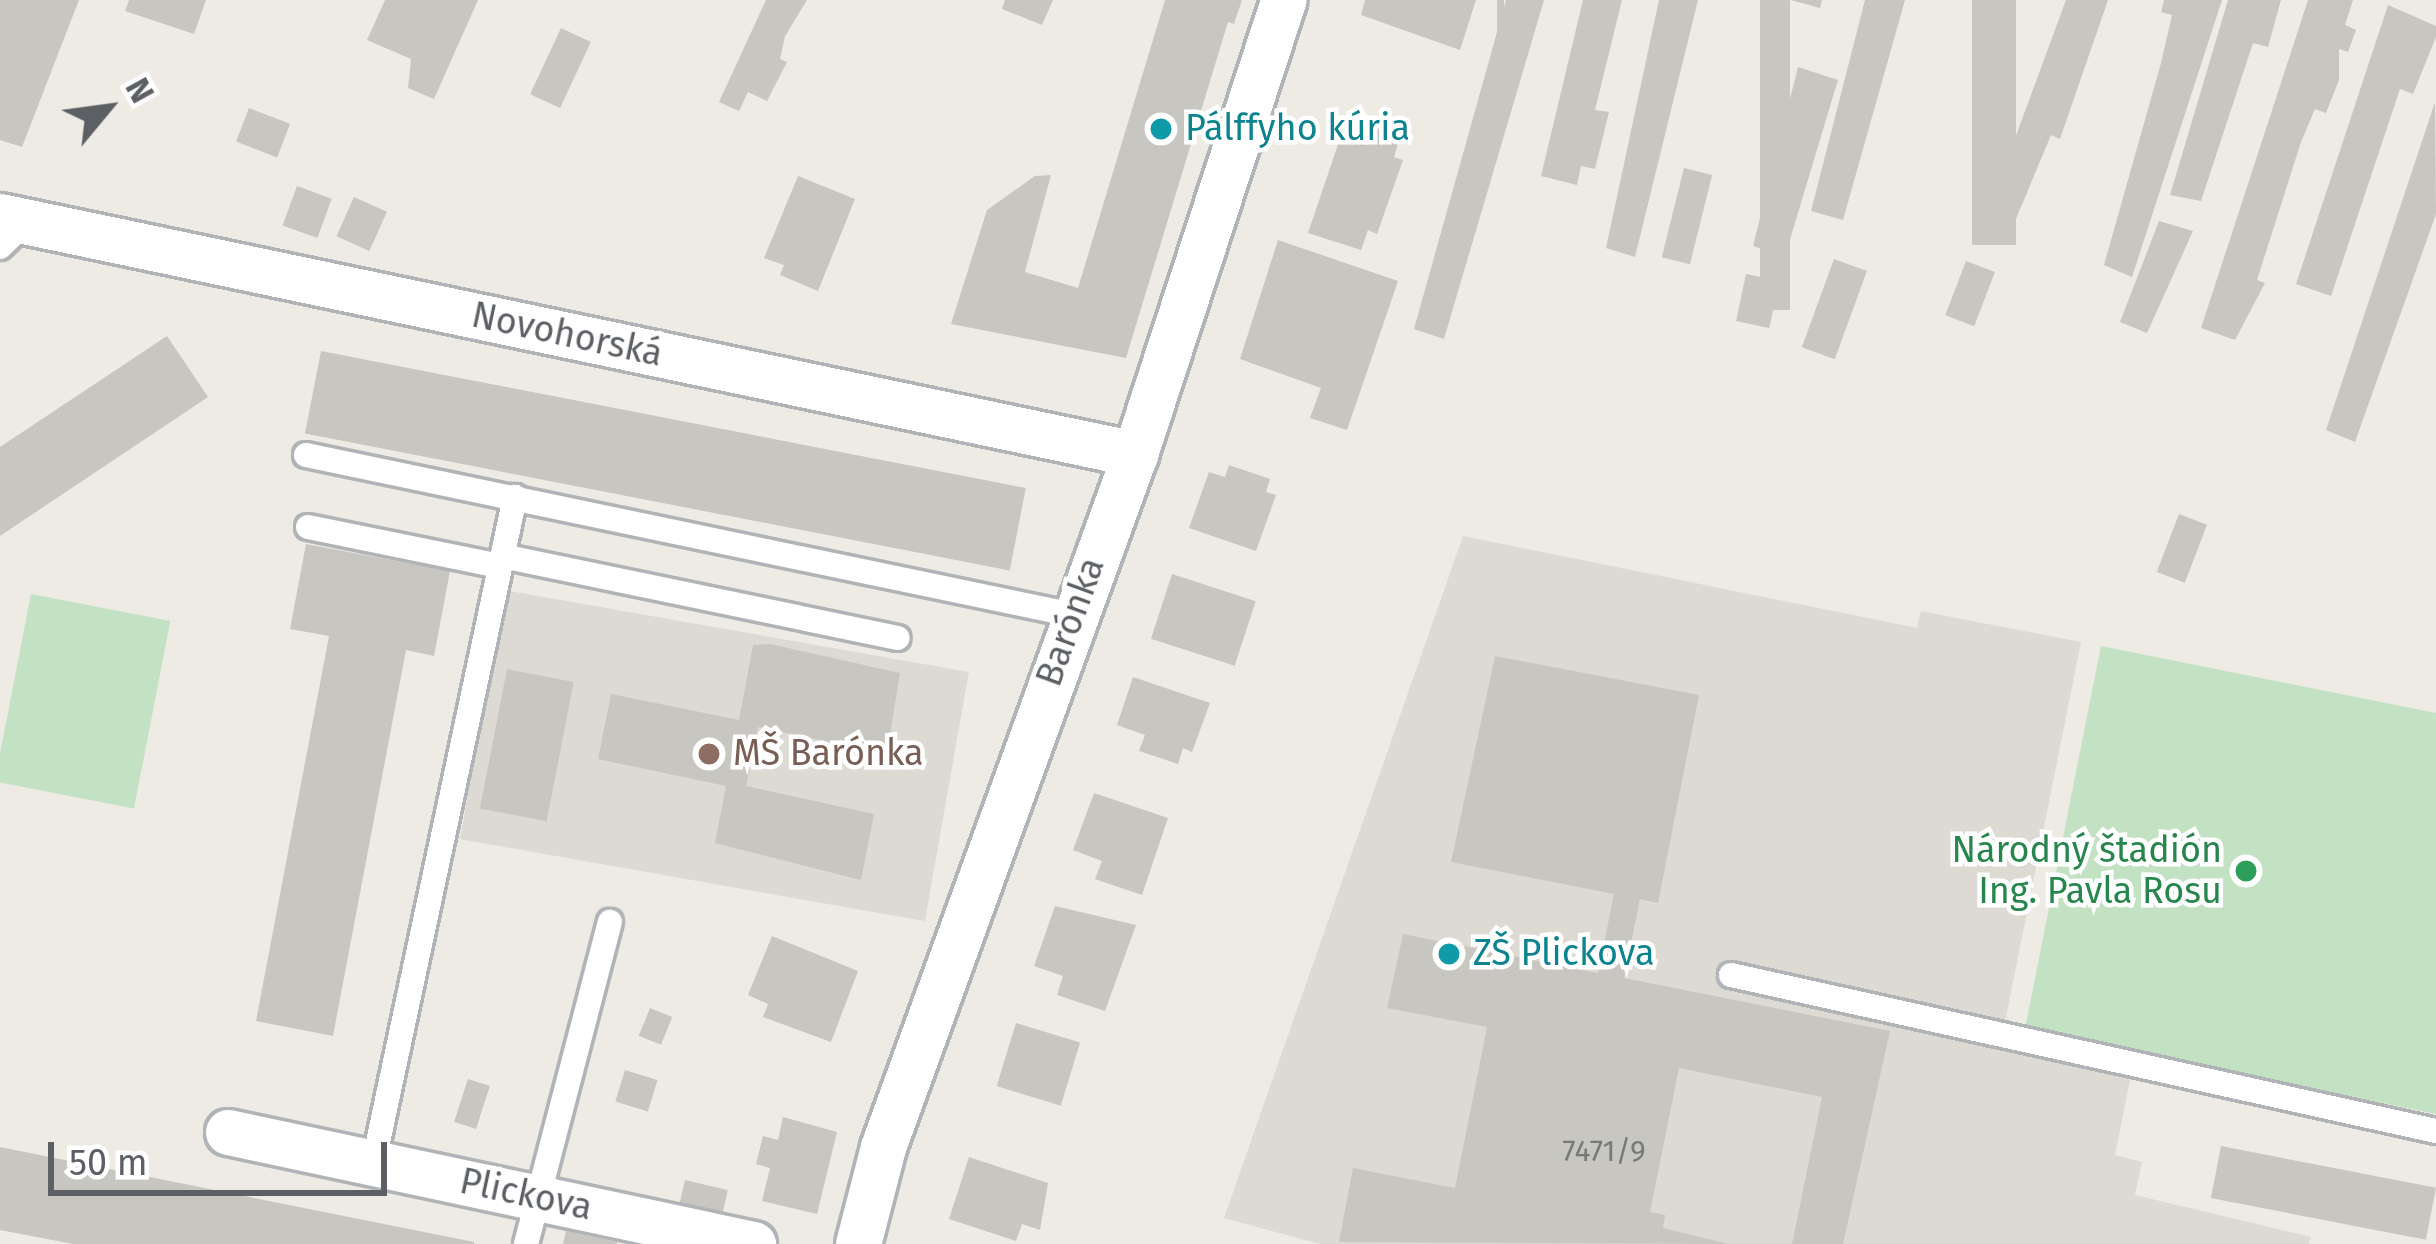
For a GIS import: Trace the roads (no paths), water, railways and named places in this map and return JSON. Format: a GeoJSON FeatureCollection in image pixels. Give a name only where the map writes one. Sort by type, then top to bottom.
{"type":"FeatureCollection","features":[{"type":"Feature","properties":{"kind":"street","name":"Barónka"},"geometry":{"type":"LineString","coordinates":[[858,1244],[883,1148],[1072,615],[1135,454],[1282,0]]}},
{"type":"Feature","properties":{"kind":"street","name":"Novohorská"},"geometry":{"type":"LineString","coordinates":[[9,228],[1135,454]]}},
{"type":"Feature","properties":{"kind":"street","name":"Plickova"},"geometry":{"type":"LineString","coordinates":[[228,1132],[753,1244]]}},
{"type":"Feature","properties":{"kind":"lane"},"geometry":{"type":"LineString","coordinates":[[306,455],[1072,615]]}},
{"type":"Feature","properties":{"kind":"lane"},"geometry":{"type":"LineString","coordinates":[[374,1161],[514,496]]}},
{"type":"Feature","properties":{"kind":"lane"},"geometry":{"type":"LineString","coordinates":[[308,527],[898,638]]}},
{"type":"Feature","properties":{"kind":"lane"},"geometry":{"type":"LineString","coordinates":[[526,1244],[610,922]]}},
{"type":"Feature","properties":{"kind":"lane"},"geometry":{"type":"LineString","coordinates":[[1731,975],[2436,1131]]}},
{"type":"Feature","properties":{"kind":"place","name":"Pálffyho kúria"},"geometry":{"type":"Point","coordinates":[1161,129]}},
{"type":"Feature","properties":{"kind":"place","name":"MŠ Barónka"},"geometry":{"type":"Point","coordinates":[709,754]}},
{"type":"Feature","properties":{"kind":"place","name":"Národný štadión Ing. Pavla Rosu"},"geometry":{"type":"Point","coordinates":[2246,871]}},
{"type":"Feature","properties":{"kind":"place","name":"ZŠ Plickova"},"geometry":{"type":"Point","coordinates":[1449,954]}}]}
